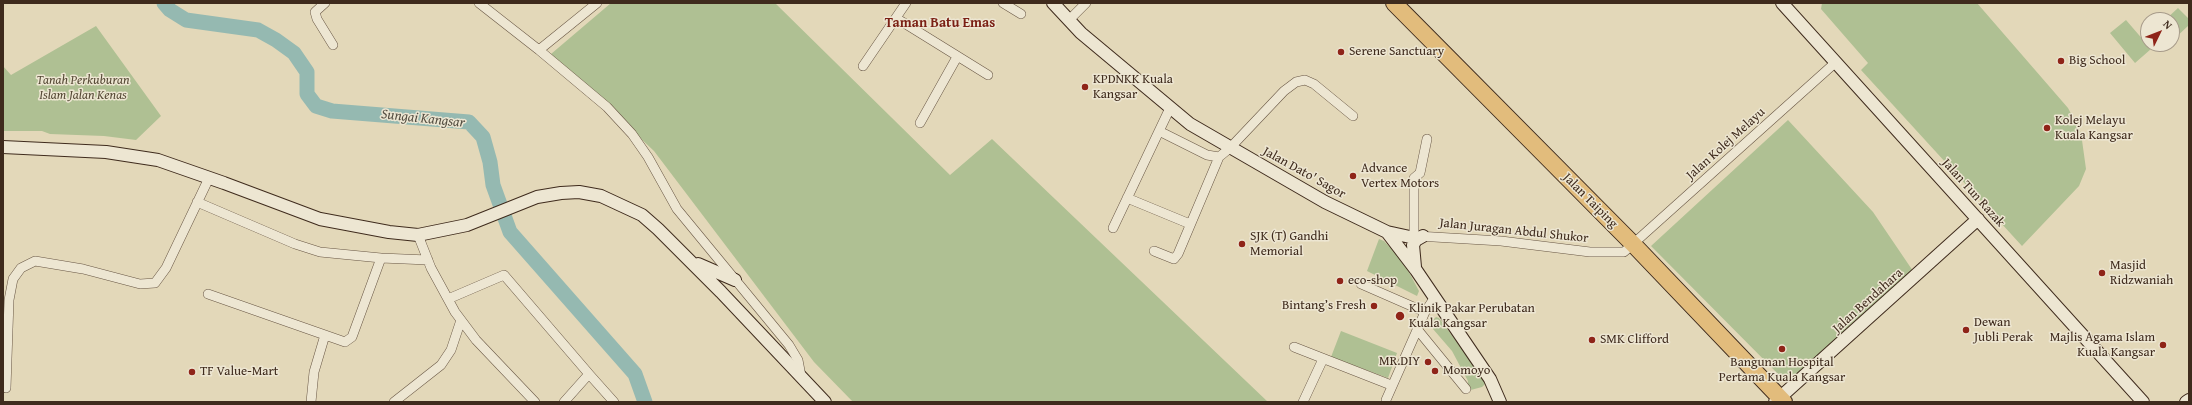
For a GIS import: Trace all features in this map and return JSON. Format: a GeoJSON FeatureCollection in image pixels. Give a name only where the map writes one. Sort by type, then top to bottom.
{"type":"FeatureCollection","features":[{"type":"Feature","properties":{"kind":"highway","name":"Jalan Taiping"},"geometry":{"type":"LineString","coordinates":[[1394,3],[1633,244],[1780,401]]}},
{"type":"Feature","properties":{"kind":"main road","name":"Jalan Dato' Sagor"},"geometry":{"type":"LineString","coordinates":[[1053,3],[1080,33],[1190,124],[1325,202],[1404,238],[1416,270],[1490,379],[1500,402]]}},
{"type":"Feature","properties":{"kind":"main road","name":"Jalan Tun Razak"},"geometry":{"type":"LineString","coordinates":[[1782,3],[2143,402]]}},
{"type":"Feature","properties":{"kind":"main road"},"geometry":{"type":"LineString","coordinates":[[3,148],[26,147],[106,152],[158,160],[320,219],[389,232],[418,235],[467,225],[537,197],[579,192],[601,196],[642,215],[692,262],[825,402]]}},
{"type":"Feature","properties":{"kind":"main road","name":"Jalan Bendahara"},"geometry":{"type":"LineString","coordinates":[[1780,401],[1978,219]]}},
{"type":"Feature","properties":{"kind":"main road"},"geometry":{"type":"LineString","coordinates":[[1404,238],[1416,240],[1413,245],[1416,270]]}},
{"type":"Feature","properties":{"kind":"main road"},"geometry":{"type":"LineString","coordinates":[[692,262],[735,280]]}},
{"type":"Feature","properties":{"kind":"street"},"geometry":{"type":"LineString","coordinates":[[325,3],[315,12],[317,19],[333,45]]}},
{"type":"Feature","properties":{"kind":"street"},"geometry":{"type":"LineString","coordinates":[[479,3],[540,50],[607,107],[632,134],[648,157],[677,209],[735,280],[770,319],[794,352],[798,360],[801,376]]}},
{"type":"Feature","properties":{"kind":"street"},"geometry":{"type":"LineString","coordinates":[[540,50],[597,3]]}},
{"type":"Feature","properties":{"kind":"street"},"geometry":{"type":"LineString","coordinates":[[863,66],[906,3]]}},
{"type":"Feature","properties":{"kind":"street"},"geometry":{"type":"LineString","coordinates":[[1003,3],[1021,14]]}},
{"type":"Feature","properties":{"kind":"street"},"geometry":{"type":"LineString","coordinates":[[1069,20],[1086,3]]}},
{"type":"Feature","properties":{"kind":"street"},"geometry":{"type":"LineString","coordinates":[[896,18],[988,75]]}},
{"type":"Feature","properties":{"kind":"street"},"geometry":{"type":"LineString","coordinates":[[920,123],[957,56]]}},
{"type":"Feature","properties":{"kind":"street","name":"Jalan Kolej Melayu"},"geometry":{"type":"LineString","coordinates":[[1633,244],[1836,62]]}},
{"type":"Feature","properties":{"kind":"street"},"geometry":{"type":"LineString","coordinates":[[1154,252],[1174,259],[1219,157],[1230,148],[1296,82],[1305,80],[1314,84],[1353,116]]}},
{"type":"Feature","properties":{"kind":"street"},"geometry":{"type":"LineString","coordinates":[[1113,228],[1170,108]]}},
{"type":"Feature","properties":{"kind":"street"},"geometry":{"type":"LineString","coordinates":[[1159,131],[1207,155],[1219,157]]}},
{"type":"Feature","properties":{"kind":"street"},"geometry":{"type":"LineString","coordinates":[[1404,238],[1414,178],[1420,173],[1427,139]]}},
{"type":"Feature","properties":{"kind":"street"},"geometry":{"type":"LineString","coordinates":[[6,388],[5,350],[9,300],[13,279],[21,268],[35,261],[83,269],[140,284],[152,285],[159,280],[166,268],[209,178]]}},
{"type":"Feature","properties":{"kind":"street"},"geometry":{"type":"LineString","coordinates":[[1127,198],[1190,224]]}},
{"type":"Feature","properties":{"kind":"street"},"geometry":{"type":"LineString","coordinates":[[198,202],[295,244],[320,252],[381,258],[428,260]]}},
{"type":"Feature","properties":{"kind":"street"},"geometry":{"type":"LineString","coordinates":[[418,235],[428,260],[448,299],[461,320],[476,340],[535,402]]}},
{"type":"Feature","properties":{"kind":"street","name":"Jalan Juragan Abdul Shukor"},"geometry":{"type":"LineString","coordinates":[[1404,238],[1612,253],[1624,252],[1633,244]]}},
{"type":"Feature","properties":{"kind":"street"},"geometry":{"type":"LineString","coordinates":[[208,294],[345,342],[352,338],[381,258]]}},
{"type":"Feature","properties":{"kind":"street"},"geometry":{"type":"LineString","coordinates":[[448,299],[503,274],[614,402]]}},
{"type":"Feature","properties":{"kind":"street"},"geometry":{"type":"LineString","coordinates":[[1361,284],[1425,312]]}},
{"type":"Feature","properties":{"kind":"street"},"geometry":{"type":"LineString","coordinates":[[1386,400],[1391,385],[1425,312],[1435,297]]}},
{"type":"Feature","properties":{"kind":"street"},"geometry":{"type":"LineString","coordinates":[[394,402],[441,365],[451,350],[461,320]]}},
{"type":"Feature","properties":{"kind":"street"},"geometry":{"type":"LineString","coordinates":[[1417,329],[1466,388]]}},
{"type":"Feature","properties":{"kind":"street"},"geometry":{"type":"LineString","coordinates":[[311,402],[314,372],[325,335]]}},
{"type":"Feature","properties":{"kind":"street"},"geometry":{"type":"LineString","coordinates":[[1294,347],[1391,385]]}},
{"type":"Feature","properties":{"kind":"street"},"geometry":{"type":"LineString","coordinates":[[1303,402],[1323,359]]}},
{"type":"Feature","properties":{"kind":"street"},"geometry":{"type":"LineString","coordinates":[[564,402],[589,374]]}},
{"type":"Feature","properties":{"kind":"green space"},"geometry":{"type":"Polygon","coordinates":[[[611,3],[775,3],[950,175],[992,139],[1268,402],[853,402],[814,362],[654,151],[551,54],[611,3]]]}},
{"type":"Feature","properties":{"kind":"green space"},"geometry":{"type":"Polygon","coordinates":[[[1822,3],[1977,3],[2068,108],[2081,133],[2086,169],[2079,186],[2022,246],[1861,70],[1868,63],[1821,9],[1822,3]]]}},
{"type":"Feature","properties":{"kind":"green space"},"geometry":{"type":"Polygon","coordinates":[[[2178,8],[2189,19],[2189,25],[2180,33],[2180,12],[2174,12],[2178,8]]]}},
{"type":"Feature","properties":{"kind":"green space"},"geometry":{"type":"Polygon","coordinates":[[[2126,20],[2140,36],[2140,52],[2148,52],[2135,63],[2110,33],[2126,20]]]}},
{"type":"Feature","properties":{"kind":"green space","name":"Tanah Perkuburan Islam Jalan Kenas"},"geometry":{"type":"Polygon","coordinates":[[[96,26],[161,116],[136,140],[104,136],[50,134],[42,131],[3,131],[3,66],[11,75],[96,26]]]}},
{"type":"Feature","properties":{"kind":"green space"},"geometry":{"type":"Polygon","coordinates":[[[1788,120],[1873,212],[1913,271],[1818,360],[1786,382],[1651,246],[1788,120]]]}},
{"type":"Feature","properties":{"kind":"green space"},"geometry":{"type":"Polygon","coordinates":[[[1379,239],[1384,241],[1403,261],[1419,291],[1417,296],[1367,271],[1379,239]]]}},
{"type":"Feature","properties":{"kind":"green space"},"geometry":{"type":"Polygon","coordinates":[[[1436,317],[1439,318],[1485,380],[1485,384],[1482,387],[1467,391],[1468,381],[1452,351],[1433,329],[1432,321],[1436,317]]]}},
{"type":"Feature","properties":{"kind":"green space"},"geometry":{"type":"Polygon","coordinates":[[[1341,331],[1397,353],[1388,378],[1331,357],[1341,331]]]}},
{"type":"Feature","properties":{"kind":"waterway","name":"Sungai Kangsar"},"geometry":{"type":"LineString","coordinates":[[164,3],[170,10],[186,20],[258,30],[276,40],[294,53],[307,72],[307,94],[316,106],[332,111],[469,122],[483,137],[490,162],[493,185],[510,232],[635,374],[645,402]]}},
{"type":"Feature","properties":{"kind":"place","name":"Serene Sanctuary"},"geometry":{"type":"Point","coordinates":[1341,52]}},
{"type":"Feature","properties":{"kind":"place","name":"Big School"},"geometry":{"type":"Point","coordinates":[2061,61]}},
{"type":"Feature","properties":{"kind":"place","name":"KPDNKK Kuala Kangsar"},"geometry":{"type":"Point","coordinates":[1085,87]}},
{"type":"Feature","properties":{"kind":"place","name":"Kolej Melayu Kuala Kangsar"},"geometry":{"type":"Point","coordinates":[2047,128]}},
{"type":"Feature","properties":{"kind":"place","name":"Advance Vertex Motors"},"geometry":{"type":"Point","coordinates":[1353,176]}},
{"type":"Feature","properties":{"kind":"place","name":"SJK (T) Gandhi Memorial"},"geometry":{"type":"Point","coordinates":[1242,244]}},
{"type":"Feature","properties":{"kind":"place","name":"Masjid Ridzwaniah"},"geometry":{"type":"Point","coordinates":[2102,273]}},
{"type":"Feature","properties":{"kind":"place","name":"eco-shop"},"geometry":{"type":"Point","coordinates":[1340,281]}},
{"type":"Feature","properties":{"kind":"place","name":"Bintang’s Fresh"},"geometry":{"type":"Point","coordinates":[1374,306]}},
{"type":"Feature","properties":{"kind":"place","name":"Klinik Pakar Perubatan Kuala Kangsar"},"geometry":{"type":"Point","coordinates":[1400,316]}},
{"type":"Feature","properties":{"kind":"place","name":"Dewan Jubli Perak"},"geometry":{"type":"Point","coordinates":[1966,330]}},
{"type":"Feature","properties":{"kind":"place","name":"SMK Clifford"},"geometry":{"type":"Point","coordinates":[1592,340]}},
{"type":"Feature","properties":{"kind":"place","name":"Majlis Agama Islam Kuala Kangsar"},"geometry":{"type":"Point","coordinates":[2163,345]}},
{"type":"Feature","properties":{"kind":"place","name":"Bangunan Hospital Pertama Kuala Kangsar"},"geometry":{"type":"Point","coordinates":[1782,349]}},
{"type":"Feature","properties":{"kind":"place","name":"MR.DIY"},"geometry":{"type":"Point","coordinates":[1428,362]}},
{"type":"Feature","properties":{"kind":"place","name":"Momoyo"},"geometry":{"type":"Point","coordinates":[1435,371]}},
{"type":"Feature","properties":{"kind":"place","name":"TF Value-Mart"},"geometry":{"type":"Point","coordinates":[192,372]}},
{"type":"Feature","properties":{"kind":"district","name":"Taman Batu Emas"},"geometry":{"type":"Point","coordinates":[940,23]}}]}
